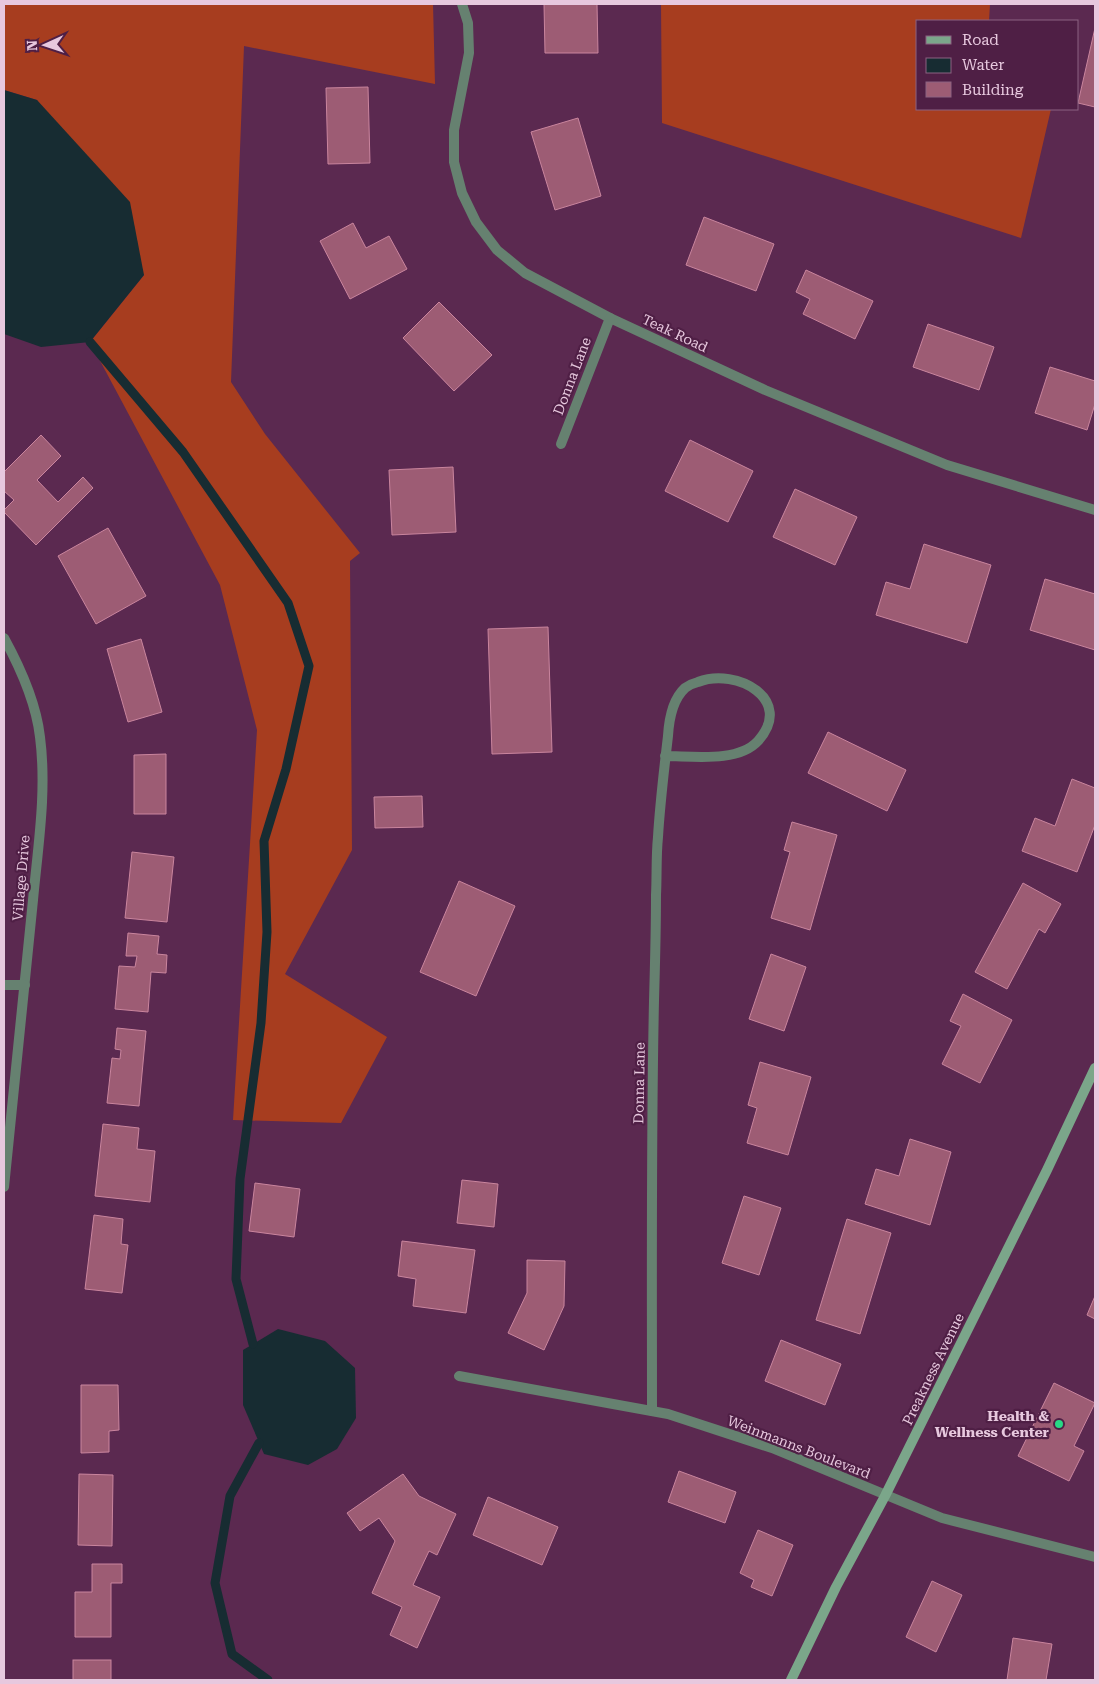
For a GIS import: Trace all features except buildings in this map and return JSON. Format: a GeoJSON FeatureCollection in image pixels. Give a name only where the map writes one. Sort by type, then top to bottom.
{"type":"FeatureCollection","features":[{"type":"Feature","properties":{"kind":"main road","name":"Preakness Avenue"},"geometry":{"type":"LineString","coordinates":[[791,1680],[836,1587],[885,1496],[1047,1170],[1095,1068]]}},
{"type":"Feature","properties":{"kind":"street","name":"Teak Road"},"geometry":{"type":"LineString","coordinates":[[462,4],[468,23],[469,53],[454,130],[454,162],[462,193],[476,222],[497,250],[525,273],[610,318],[765,390],[947,465],[1095,510]]}},
{"type":"Feature","properties":{"kind":"street","name":"Donna Lane"},"geometry":{"type":"LineString","coordinates":[[561,444],[610,318]]}},
{"type":"Feature","properties":{"kind":"street","name":"Village Drive"},"geometry":{"type":"LineString","coordinates":[[4,638],[19,666],[30,693],[40,735],[44,778],[4,1186]]}},
{"type":"Feature","properties":{"kind":"street","name":"Donna Lane"},"geometry":{"type":"LineString","coordinates":[[652,1411],[651,1141],[657,849],[658,829],[661,800],[662,790],[665,760],[666,750],[669,720],[675,701],[686,686],[705,679],[725,678],[744,682],[759,692],[769,706],[770,721],[766,731],[756,744],[739,753],[719,757],[674,756],[665,756]]}},
{"type":"Feature","properties":{"kind":"street"},"geometry":{"type":"LineString","coordinates":[[4,985],[25,985]]}},
{"type":"Feature","properties":{"kind":"street","name":"Weinmanns Boulevard"},"geometry":{"type":"LineString","coordinates":[[459,1376],[668,1414],[772,1448],[942,1518],[1095,1557]]}},
{"type":"Feature","properties":{"kind":"shaded area"},"geometry":{"type":"Polygon","coordinates":[[[4,4],[433,4],[435,84],[244,46],[231,382],[265,434],[360,553],[350,561],[352,850],[285,974],[387,1037],[341,1123],[233,1120],[257,730],[220,585],[90,342],[144,275],[37,100],[4,90],[4,4]]]}},
{"type":"Feature","properties":{"kind":"shaded area"},"geometry":{"type":"Polygon","coordinates":[[[661,4],[990,4],[989,20],[916,20],[916,110],[1051,110],[1021,238],[662,123],[661,4]]]}},
{"type":"Feature","properties":{"kind":"water"},"geometry":{"type":"Polygon","coordinates":[[[4,90],[37,100],[130,202],[144,275],[90,342],[41,347],[4,334],[4,90]]]}},
{"type":"Feature","properties":{"kind":"water"},"geometry":{"type":"Polygon","coordinates":[[[278,1329],[325,1341],[355,1368],[356,1418],[337,1449],[308,1465],[264,1454],[243,1405],[243,1350],[278,1329]]]}},
{"type":"Feature","properties":{"kind":"waterway"},"geometry":{"type":"LineString","coordinates":[[90,342],[183,452],[288,603],[309,666],[286,769],[264,841],[267,932],[261,1023],[240,1179],[236,1279],[253,1344]]}},
{"type":"Feature","properties":{"kind":"waterway"},"geometry":{"type":"LineString","coordinates":[[259,1443],[230,1496],[215,1583],[232,1654],[268,1680]]}},
{"type":"Feature","properties":{"kind":"place","name":"Health & Wellness Center"},"geometry":{"type":"Point","coordinates":[1059,1424]}}]}
